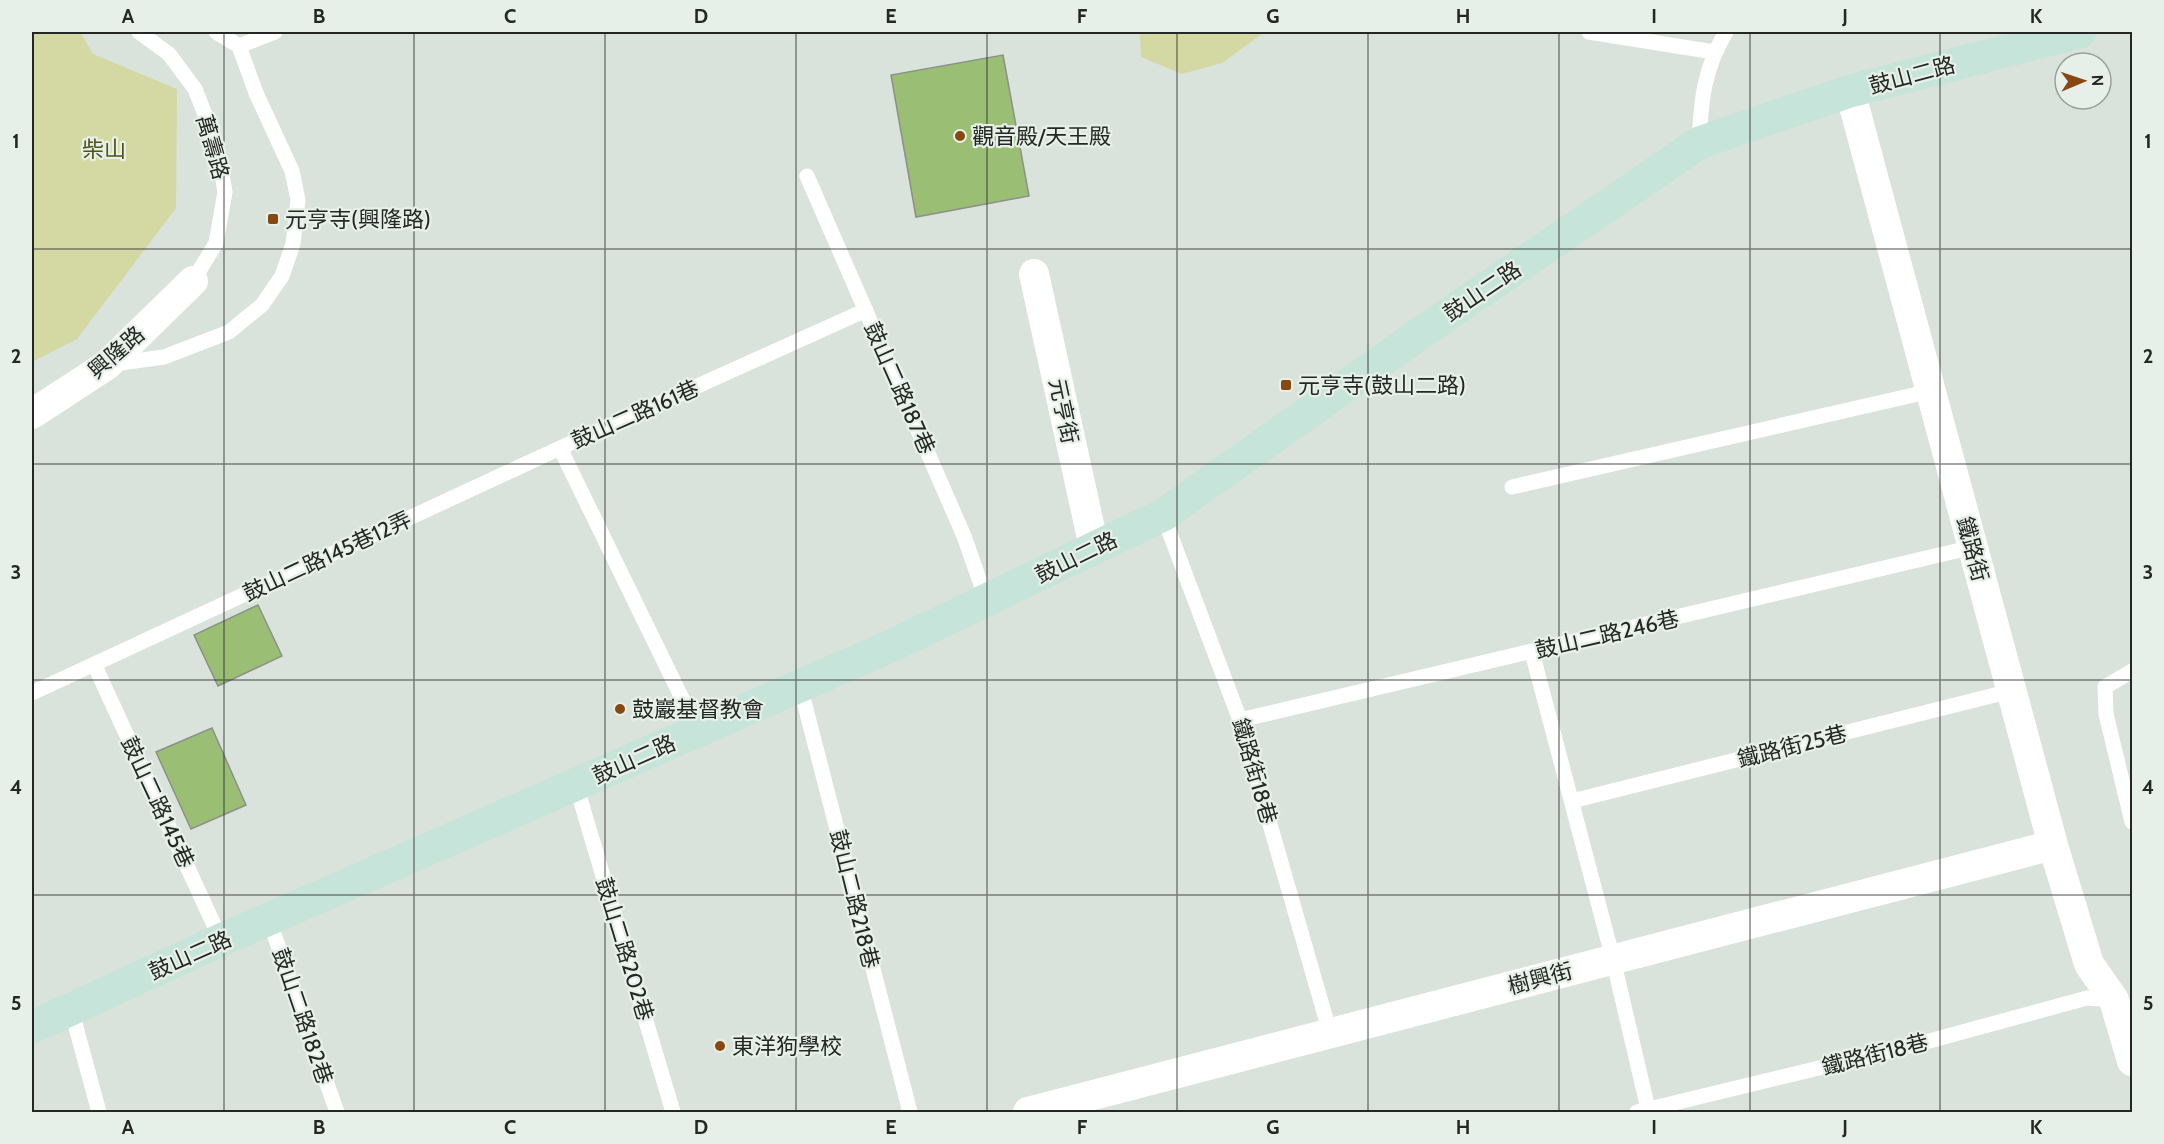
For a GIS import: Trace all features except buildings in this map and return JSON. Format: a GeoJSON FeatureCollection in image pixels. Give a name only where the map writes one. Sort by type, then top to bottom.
{"type":"FeatureCollection","features":[{"type":"Feature","properties":{"kind":"street","name":"鼓山二路"},"geometry":{"type":"LineString","coordinates":[[32,1027],[221,940],[987,602],[1094,547],[1163,515],[1428,328],[1700,143],[1850,91],[2080,32]]}},
{"type":"Feature","properties":{"kind":"street","name":"鐵路街"},"geometry":{"type":"LineString","coordinates":[[1850,91],[2053,844],[2089,964],[2123,1002],[2133,1061]]}},
{"type":"Feature","properties":{"kind":"street","name":"元亨街"},"geometry":{"type":"LineString","coordinates":[[1034,274],[1094,547]]}},
{"type":"Feature","properties":{"kind":"street","name":"興隆路"},"geometry":{"type":"LineString","coordinates":[[32,414],[107,365],[193,280]]}},
{"type":"Feature","properties":{"kind":"street","name":"樹興街"},"geometry":{"type":"LineString","coordinates":[[1028,1113],[2053,844]]}},
{"type":"Feature","properties":{"kind":"lane","name":"萬壽路"},"geometry":{"type":"LineString","coordinates":[[139,32],[169,54],[195,89],[217,145],[225,192],[216,243],[193,280]]}},
{"type":"Feature","properties":{"kind":"lane"},"geometry":{"type":"LineString","coordinates":[[107,365],[164,357],[229,332],[262,305],[282,276],[293,244],[298,200],[292,171],[256,93],[239,46],[216,32]]}},
{"type":"Feature","properties":{"kind":"lane"},"geometry":{"type":"LineString","coordinates":[[239,46],[275,32]]}},
{"type":"Feature","properties":{"kind":"lane"},"geometry":{"type":"LineString","coordinates":[[1589,32],[1714,52]]}},
{"type":"Feature","properties":{"kind":"lane"},"geometry":{"type":"LineString","coordinates":[[1700,143],[1701,99],[1714,52],[1726,32]]}},
{"type":"Feature","properties":{"kind":"lane","name":"鼓山二路187巷"},"geometry":{"type":"LineString","coordinates":[[807,176],[964,536],[987,602]]}},
{"type":"Feature","properties":{"kind":"lane","name":"鼓山二路161巷"},"geometry":{"type":"LineString","coordinates":[[698,731],[560,448],[866,310]]}},
{"type":"Feature","properties":{"kind":"lane"},"geometry":{"type":"LineString","coordinates":[[1512,487],[1931,392]]}},
{"type":"Feature","properties":{"kind":"lane","name":"鼓山二路145巷12弄"},"geometry":{"type":"LineString","coordinates":[[32,693],[560,448]]}},
{"type":"Feature","properties":{"kind":"lane","name":"鐵路街18巷"},"geometry":{"type":"LineString","coordinates":[[1163,515],[1240,720],[1330,1033]]}},
{"type":"Feature","properties":{"kind":"lane","name":"鼓山二路246巷"},"geometry":{"type":"LineString","coordinates":[[1240,720],[1973,547]]}},
{"type":"Feature","properties":{"kind":"lane"},"geometry":{"type":"LineString","coordinates":[[1532,652],[1613,959],[1642,1111]]}},
{"type":"Feature","properties":{"kind":"lane","name":"鼓山二路145巷"},"geometry":{"type":"LineString","coordinates":[[94,664],[221,940]]}},
{"type":"Feature","properties":{"kind":"lane"},"geometry":{"type":"LineString","coordinates":[[2133,671],[2105,687],[2106,714],[2133,822]]}},
{"type":"Feature","properties":{"kind":"lane","name":"鼓山二路218巷"},"geometry":{"type":"LineString","coordinates":[[800,686],[910,1113]]}},
{"type":"Feature","properties":{"kind":"lane","name":"鐵路街25巷"},"geometry":{"type":"LineString","coordinates":[[1572,801],[2012,691]]}},
{"type":"Feature","properties":{"kind":"lane","name":"鼓山二路202巷"},"geometry":{"type":"LineString","coordinates":[[576,785],[673,1113]]}},
{"type":"Feature","properties":{"kind":"lane","name":"鼓山二路182巷"},"geometry":{"type":"LineString","coordinates":[[269,920],[337,1113]]}},
{"type":"Feature","properties":{"kind":"lane","name":"鐵路街18巷"},"geometry":{"type":"LineString","coordinates":[[1642,1111],[1922,1043],[2087,998],[2123,1002]]}},
{"type":"Feature","properties":{"kind":"lane"},"geometry":{"type":"LineString","coordinates":[[71,1009],[99,1113]]}},
{"type":"Feature","properties":{"kind":"green space","name":"柴山"},"geometry":{"type":"Polygon","coordinates":[[[32,32],[80,32],[93,54],[177,89],[176,208],[77,339],[32,362],[32,32]]]}},
{"type":"Feature","properties":{"kind":"green space"},"geometry":{"type":"Polygon","coordinates":[[[1140,32],[1261,32],[1262,34],[1222,63],[1182,74],[1141,57],[1140,32]]]}},
{"type":"Feature","properties":{"kind":"place","name":"觀音殿/天王殿"},"geometry":{"type":"Point","coordinates":[960,136]}},
{"type":"Feature","properties":{"kind":"place","name":"元亨寺(興隆路)"},"geometry":{"type":"Point","coordinates":[273,219]}},
{"type":"Feature","properties":{"kind":"place","name":"元亨寺(鼓山二路)"},"geometry":{"type":"Point","coordinates":[1286,385]}},
{"type":"Feature","properties":{"kind":"place","name":"鼓巖基督教會"},"geometry":{"type":"Point","coordinates":[620,709]}},
{"type":"Feature","properties":{"kind":"place","name":"東洋狗學校"},"geometry":{"type":"Point","coordinates":[720,1046]}}]}
